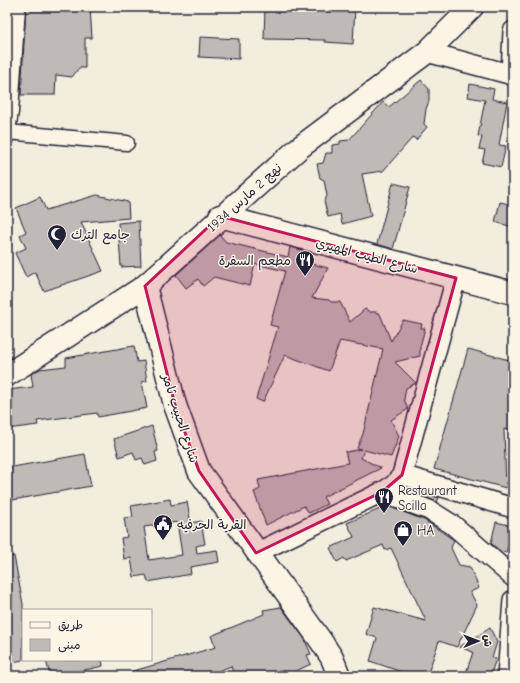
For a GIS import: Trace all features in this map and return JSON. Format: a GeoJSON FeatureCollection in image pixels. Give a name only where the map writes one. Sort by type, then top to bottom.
{"type":"FeatureCollection","features":[{"type":"Feature","properties":{"kind":"street"},"geometry":{"type":"LineString","coordinates":[[18,7],[11,112],[7,134],[127,143]]}},
{"type":"Feature","properties":{"kind":"street","name":"نهج 2 مارس 1934"},"geometry":{"type":"LineString","coordinates":[[7,375],[145,286],[176,259],[220,216],[299,148],[427,52],[472,7]]}},
{"type":"Feature","properties":{"kind":"street"},"geometry":{"type":"LineString","coordinates":[[427,52],[512,75],[513,31]]}},
{"type":"Feature","properties":{"kind":"street","name":"شارع الطيب المهيري"},"geometry":{"type":"LineString","coordinates":[[220,216],[513,293]]}},
{"type":"Feature","properties":{"kind":"street"},"geometry":{"type":"LineString","coordinates":[[256,553],[382,492],[394,485],[402,475],[456,278]]}},
{"type":"Feature","properties":{"kind":"street","name":"شارع الحبيب ثامر"},"geometry":{"type":"LineString","coordinates":[[145,286],[175,405],[199,471],[256,553],[321,641],[332,658],[339,676]]}},
{"type":"Feature","properties":{"kind":"street"},"geometry":{"type":"LineString","coordinates":[[402,475],[513,508]]}},
{"type":"Feature","properties":{"kind":"street"},"geometry":{"type":"LineString","coordinates":[[382,492],[428,510],[453,525],[513,577]]}},
{"type":"Feature","properties":{"kind":"street"},"geometry":{"type":"LineString","coordinates":[[507,676],[513,600]]}},
{"type":"Feature","properties":{"kind":"highlighted area"},"geometry":{"type":"Polygon","coordinates":[[[220,216],[456,278],[402,475],[382,492],[256,553],[199,471],[175,405],[145,286],[220,216]]]}},
{"type":"Feature","properties":{"kind":"building"},"geometry":{"type":"Polygon","coordinates":[[[26,7],[90,7],[92,38],[85,38],[85,68],[79,68],[72,77],[56,75],[55,95],[21,95],[26,7]]]}},
{"type":"Feature","properties":{"kind":"building"},"geometry":{"type":"Polygon","coordinates":[[[265,7],[295,7],[295,11],[326,11],[326,7],[355,7],[353,44],[325,42],[325,40],[264,39],[265,7]]]}},
{"type":"Feature","properties":{"kind":"building"},"geometry":{"type":"Polygon","coordinates":[[[200,37],[239,39],[239,59],[199,57],[200,37]]]}},
{"type":"Feature","properties":{"kind":"building"},"geometry":{"type":"Polygon","coordinates":[[[421,80],[429,89],[429,101],[426,109],[424,124],[427,127],[416,140],[413,137],[383,171],[362,174],[371,216],[342,224],[340,214],[328,217],[324,201],[327,196],[324,180],[320,178],[317,164],[323,163],[326,153],[332,153],[332,145],[340,144],[340,141],[349,140],[383,102],[389,107],[421,80]]]}},
{"type":"Feature","properties":{"kind":"building"},"geometry":{"type":"Polygon","coordinates":[[[470,84],[494,89],[492,99],[507,102],[499,145],[506,146],[501,167],[482,163],[485,150],[479,149],[482,137],[478,136],[485,100],[468,97],[470,84]]]}},
{"type":"Feature","properties":{"kind":"building"},"geometry":{"type":"Polygon","coordinates":[[[393,183],[410,187],[393,249],[377,244],[393,183]]]}},
{"type":"Feature","properties":{"kind":"building","name":"جامع الترك"},"geometry":{"type":"Polygon","coordinates":[[[97,195],[128,202],[129,218],[81,222],[103,271],[44,291],[35,272],[26,277],[15,253],[26,248],[20,235],[26,232],[16,208],[40,197],[46,210],[97,195]]]}},
{"type":"Feature","properties":{"kind":"building"},"geometry":{"type":"Polygon","coordinates":[[[500,202],[513,205],[513,227],[495,222],[500,202]]]}},
{"type":"Feature","properties":{"kind":"building"},"geometry":{"type":"Polygon","coordinates":[[[139,221],[141,266],[121,267],[118,223],[139,221]]]}},
{"type":"Feature","properties":{"kind":"building"},"geometry":{"type":"Polygon","coordinates":[[[220,235],[226,242],[288,257],[290,247],[306,251],[304,262],[328,268],[312,298],[329,300],[331,302],[340,302],[350,322],[365,309],[370,312],[380,314],[391,341],[403,320],[422,324],[421,328],[425,328],[420,347],[420,356],[395,362],[416,383],[406,388],[404,399],[408,409],[391,420],[399,436],[391,457],[364,450],[361,458],[381,468],[323,497],[327,504],[309,513],[304,506],[266,525],[254,492],[260,489],[258,480],[348,463],[345,451],[347,452],[361,449],[357,448],[363,434],[383,349],[340,341],[329,371],[285,355],[263,402],[256,399],[278,327],[270,325],[285,271],[255,264],[250,286],[214,277],[203,286],[198,279],[186,288],[176,275],[220,235]]]}},
{"type":"Feature","properties":{"kind":"building"},"geometry":{"type":"Polygon","coordinates":[[[134,346],[137,362],[144,361],[147,381],[142,382],[147,408],[98,417],[97,413],[37,421],[38,425],[7,429],[7,390],[33,387],[31,374],[40,369],[66,366],[66,358],[134,346]]]}},
{"type":"Feature","properties":{"kind":"building"},"geometry":{"type":"Polygon","coordinates":[[[468,349],[513,361],[511,430],[504,429],[506,488],[434,469],[468,349]]]}},
{"type":"Feature","properties":{"kind":"building"},"geometry":{"type":"Polygon","coordinates":[[[152,426],[158,451],[155,452],[157,461],[145,465],[142,458],[136,460],[133,452],[119,457],[114,439],[152,426]]]}},
{"type":"Feature","properties":{"kind":"building"},"geometry":{"type":"Polygon","coordinates":[[[85,454],[91,486],[7,501],[7,468],[85,454]]]}},
{"type":"Feature","properties":{"kind":"building"},"geometry":{"type":"Polygon","coordinates":[[[419,492],[439,498],[437,502],[418,494],[419,492]]]}},
{"type":"Feature","properties":{"kind":"building"},"geometry":{"type":"Polygon","coordinates":[[[170,499],[171,505],[187,502],[191,523],[201,521],[205,544],[196,546],[197,553],[217,550],[219,562],[190,567],[191,574],[148,582],[146,575],[134,577],[131,558],[124,559],[121,538],[127,537],[124,518],[133,517],[131,506],[170,499]],[[177,522],[144,527],[149,560],[182,555],[177,522]]]}},
{"type":"Feature","properties":{"kind":"building"},"geometry":{"type":"Polygon","coordinates":[[[387,506],[424,520],[454,540],[451,548],[459,565],[470,567],[479,588],[470,592],[477,605],[457,647],[439,641],[427,676],[413,676],[370,661],[377,638],[366,634],[374,607],[426,621],[391,548],[385,550],[383,545],[346,561],[344,558],[337,562],[330,548],[354,537],[347,523],[387,506]]]}},
{"type":"Feature","properties":{"kind":"building"},"geometry":{"type":"Polygon","coordinates":[[[496,522],[513,526],[506,553],[500,551],[491,543],[496,522]]]}},
{"type":"Feature","properties":{"kind":"building"},"geometry":{"type":"Polygon","coordinates":[[[14,556],[23,609],[22,660],[7,663],[7,557],[14,556]]]}},
{"type":"Feature","properties":{"kind":"building"},"geometry":{"type":"Polygon","coordinates":[[[281,607],[304,638],[311,654],[307,655],[311,664],[285,676],[234,676],[231,666],[205,676],[130,676],[130,672],[216,647],[211,636],[264,614],[263,610],[281,607]]]}},
{"type":"Feature","properties":{"kind":"building"},"geometry":{"type":"Polygon","coordinates":[[[490,628],[497,642],[492,658],[496,659],[490,676],[465,676],[473,652],[459,647],[490,628]]]}},
{"type":"Feature","properties":{"kind":"building"},"geometry":{"type":"Polygon","coordinates":[[[46,661],[102,661],[103,666],[57,676],[50,676],[46,661]]]}},
{"type":"Feature","properties":{"kind":"place","name":"جامع الترك"},"geometry":{"type":"Point","coordinates":[57,251]}},
{"type":"Feature","properties":{"kind":"place","name":"مطعم السفرة"},"geometry":{"type":"Point","coordinates":[305,277]}},
{"type":"Feature","properties":{"kind":"place","name":"Restaurant Scilla"},"geometry":{"type":"Point","coordinates":[384,514]}},
{"type":"Feature","properties":{"kind":"place","name":"القرية الحرفيه"},"geometry":{"type":"Point","coordinates":[163,541]}},
{"type":"Feature","properties":{"kind":"place","name":"HA"},"geometry":{"type":"Point","coordinates":[403,547]}}]}
